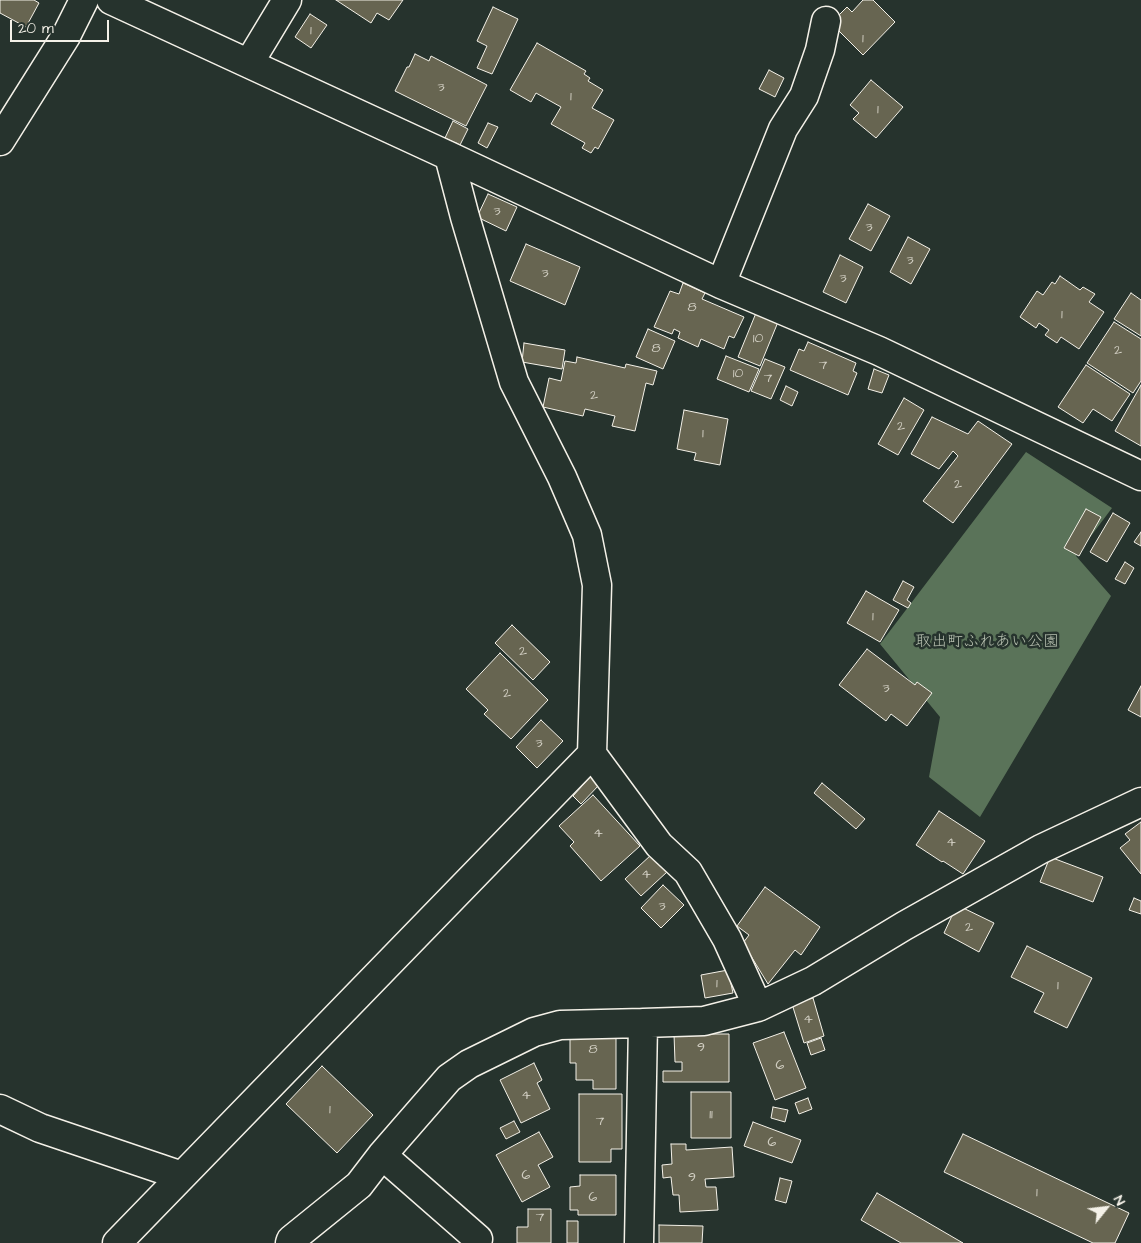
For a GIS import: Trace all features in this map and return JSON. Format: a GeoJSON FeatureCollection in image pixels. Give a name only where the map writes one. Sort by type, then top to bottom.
{"type":"FeatureCollection","features":[{"type":"Feature","properties":{"kind":"street"},"geometry":{"type":"LineString","coordinates":[[0,141],[66,36],[84,0]]}},
{"type":"Feature","properties":{"kind":"street"},"geometry":{"type":"LineString","coordinates":[[111,0],[721,284],[879,351],[1141,476]]}},
{"type":"Feature","properties":{"kind":"street"},"geometry":{"type":"LineString","coordinates":[[249,63],[287,0]]}},
{"type":"Feature","properties":{"kind":"street"},"geometry":{"type":"LineString","coordinates":[[721,284],[783,129],[804,96],[820,50],[826,21]]}},
{"type":"Feature","properties":{"kind":"street"},"geometry":{"type":"LineString","coordinates":[[449,156],[514,382],[562,477],[587,535],[597,585],[592,754],[660,845],[688,872],[727,939],[758,1007]]}},
{"type":"Feature","properties":{"kind":"street"},"geometry":{"type":"LineString","coordinates":[[118,1243],[592,754]]}},
{"type":"Feature","properties":{"kind":"street"},"geometry":{"type":"LineString","coordinates":[[290,1243],[291,1240],[359,1185],[382,1155],[449,1078],[469,1064],[534,1032],[560,1025],[704,1021],[758,1007],[813,981],[904,926],[1041,849],[1141,802]]}},
{"type":"Feature","properties":{"kind":"street"},"geometry":{"type":"LineString","coordinates":[[639,1243],[643,1023]]}},
{"type":"Feature","properties":{"kind":"street"},"geometry":{"type":"LineString","coordinates":[[0,1109],[40,1128],[182,1176]]}},
{"type":"Feature","properties":{"kind":"street"},"geometry":{"type":"LineString","coordinates":[[382,1155],[478,1239],[476,1243]]}},
{"type":"Feature","properties":{"kind":"green space","name":"取出町ふれあい公園"},"geometry":{"type":"Polygon","coordinates":[[[1026,452],[1112,508],[1076,556],[1111,596],[980,817],[929,777],[940,717],[880,644],[1026,452]]]}},
{"type":"Feature","properties":{"kind":"building"},"geometry":{"type":"Polygon","coordinates":[[[0,0],[34,0],[39,3],[26,27],[0,13],[0,0]]]}},
{"type":"Feature","properties":{"kind":"building"},"geometry":{"type":"Polygon","coordinates":[[[336,0],[403,0],[389,20],[377,13],[371,23],[336,0]]]}},
{"type":"Feature","properties":{"kind":"building"},"geometry":{"type":"Polygon","coordinates":[[[863,0],[873,0],[895,22],[863,55],[831,23],[847,7],[852,12],[863,0]]]}},
{"type":"Feature","properties":{"kind":"building"},"geometry":{"type":"Polygon","coordinates":[[[493,7],[518,19],[492,74],[477,68],[487,46],[477,41],[493,7]]]}},
{"type":"Feature","properties":{"kind":"building"},"geometry":{"type":"Polygon","coordinates":[[[310,14],[327,25],[311,48],[295,37],[310,14]]]}},
{"type":"Feature","properties":{"kind":"building"},"geometry":{"type":"Polygon","coordinates":[[[537,43],[586,71],[584,74],[590,78],[588,81],[603,90],[592,108],[614,120],[598,149],[595,147],[591,153],[582,148],[585,143],[551,124],[561,107],[536,93],[531,102],[510,90],[537,43]]]}},
{"type":"Feature","properties":{"kind":"building"},"geometry":{"type":"Polygon","coordinates":[[[415,54],[429,61],[431,56],[487,85],[466,126],[395,91],[415,54]]]}},
{"type":"Feature","properties":{"kind":"building"},"geometry":{"type":"Polygon","coordinates":[[[769,70],[784,78],[775,97],[759,89],[769,70]]]}},
{"type":"Feature","properties":{"kind":"building"},"geometry":{"type":"Polygon","coordinates":[[[871,80],[903,107],[876,138],[853,119],[859,113],[850,105],[871,80]]]}},
{"type":"Feature","properties":{"kind":"building"},"geometry":{"type":"Polygon","coordinates":[[[453,121],[468,129],[460,145],[445,138],[453,121]]]}},
{"type":"Feature","properties":{"kind":"building"},"geometry":{"type":"Polygon","coordinates":[[[488,123],[498,127],[487,148],[478,143],[488,123]]]}},
{"type":"Feature","properties":{"kind":"building"},"geometry":{"type":"Polygon","coordinates":[[[488,194],[517,207],[506,231],[477,217],[488,194]]]}},
{"type":"Feature","properties":{"kind":"building"},"geometry":{"type":"Polygon","coordinates":[[[868,204],[890,216],[871,251],[849,239],[868,204]]]}},
{"type":"Feature","properties":{"kind":"building"},"geometry":{"type":"Polygon","coordinates":[[[908,237],[930,249],[911,284],[890,272],[908,237]]]}},
{"type":"Feature","properties":{"kind":"building"},"geometry":{"type":"Polygon","coordinates":[[[526,244],[580,267],[565,305],[510,281],[526,244]]]}},
{"type":"Feature","properties":{"kind":"building"},"geometry":{"type":"Polygon","coordinates":[[[840,255],[863,267],[846,303],[823,292],[840,255]]]}},
{"type":"Feature","properties":{"kind":"building"},"geometry":{"type":"Polygon","coordinates":[[[1060,276],[1080,290],[1083,287],[1095,294],[1089,302],[1104,312],[1079,349],[1061,337],[1057,343],[1045,335],[1049,330],[1039,323],[1036,328],[1020,317],[1037,291],[1043,295],[1052,282],[1055,284],[1060,276]]]}},
{"type":"Feature","properties":{"kind":"building"},"geometry":{"type":"Polygon","coordinates":[[[683,283],[705,293],[702,299],[744,317],[734,338],[729,336],[724,349],[701,339],[698,347],[678,338],[680,332],[674,329],[672,334],[654,327],[670,291],[679,294],[683,283]]]}},
{"type":"Feature","properties":{"kind":"building"},"geometry":{"type":"Polygon","coordinates":[[[1131,293],[1141,300],[1141,336],[1114,319],[1131,293]]]}},
{"type":"Feature","properties":{"kind":"building"},"geometry":{"type":"Polygon","coordinates":[[[756,313],[778,322],[760,366],[738,357],[756,313]]]}},
{"type":"Feature","properties":{"kind":"building"},"geometry":{"type":"Polygon","coordinates":[[[1114,322],[1141,339],[1141,381],[1133,393],[1087,363],[1114,322]]]}},
{"type":"Feature","properties":{"kind":"building"},"geometry":{"type":"Polygon","coordinates":[[[648,329],[675,341],[663,369],[636,357],[648,329]]]}},
{"type":"Feature","properties":{"kind":"building"},"geometry":{"type":"Polygon","coordinates":[[[808,342],[856,363],[853,371],[857,373],[848,395],[790,370],[799,349],[804,351],[808,342]]]}},
{"type":"Feature","properties":{"kind":"building"},"geometry":{"type":"Polygon","coordinates":[[[524,343],[565,350],[562,369],[522,362],[524,343]]]}},
{"type":"Feature","properties":{"kind":"building"},"geometry":{"type":"Polygon","coordinates":[[[726,356],[759,369],[749,392],[717,379],[726,356]]]}},
{"type":"Feature","properties":{"kind":"building"},"geometry":{"type":"Polygon","coordinates":[[[577,357],[625,368],[626,364],[657,371],[653,385],[646,383],[635,431],[612,426],[615,416],[585,409],[583,416],[543,407],[549,378],[561,381],[565,361],[576,363],[577,357]]]}},
{"type":"Feature","properties":{"kind":"building"},"geometry":{"type":"Polygon","coordinates":[[[765,359],[785,367],[771,399],[751,391],[765,359]]]}},
{"type":"Feature","properties":{"kind":"building"},"geometry":{"type":"Polygon","coordinates":[[[1086,365],[1130,394],[1112,421],[1093,409],[1083,423],[1058,407],[1086,365]]]}},
{"type":"Feature","properties":{"kind":"building"},"geometry":{"type":"Polygon","coordinates":[[[874,369],[889,375],[882,393],[868,389],[874,369]]]}},
{"type":"Feature","properties":{"kind":"building"},"geometry":{"type":"Polygon","coordinates":[[[1141,385],[1141,446],[1115,431],[1141,385]]]}},
{"type":"Feature","properties":{"kind":"building"},"geometry":{"type":"Polygon","coordinates":[[[786,386],[798,392],[792,406],[780,400],[786,386]]]}},
{"type":"Feature","properties":{"kind":"building"},"geometry":{"type":"Polygon","coordinates":[[[904,398],[924,410],[898,455],[878,444],[904,398]]]}},
{"type":"Feature","properties":{"kind":"building"},"geometry":{"type":"Polygon","coordinates":[[[684,410],[728,419],[720,465],[694,460],[696,453],[677,449],[684,410]]]}},
{"type":"Feature","properties":{"kind":"building"},"geometry":{"type":"Polygon","coordinates":[[[932,417],[968,434],[978,421],[1012,444],[953,523],[923,501],[958,456],[953,451],[939,469],[911,454],[932,417]]]}},
{"type":"Feature","properties":{"kind":"building"},"geometry":{"type":"Polygon","coordinates":[[[1086,509],[1101,517],[1079,556],[1064,548],[1086,509]]]}},
{"type":"Feature","properties":{"kind":"building"},"geometry":{"type":"Polygon","coordinates":[[[1113,513],[1130,523],[1107,562],[1090,552],[1113,513]]]}},
{"type":"Feature","properties":{"kind":"building"},"geometry":{"type":"Polygon","coordinates":[[[1141,532],[1141,546],[1134,542],[1141,532]]]}},
{"type":"Feature","properties":{"kind":"building"},"geometry":{"type":"Polygon","coordinates":[[[1125,562],[1134,568],[1125,584],[1115,579],[1125,562]]]}},
{"type":"Feature","properties":{"kind":"building"},"geometry":{"type":"Polygon","coordinates":[[[903,581],[914,587],[907,600],[911,603],[908,608],[893,600],[903,581]]]}},
{"type":"Feature","properties":{"kind":"building"},"geometry":{"type":"Polygon","coordinates":[[[866,591],[899,610],[880,642],[847,623],[866,591]]]}},
{"type":"Feature","properties":{"kind":"building"},"geometry":{"type":"Polygon","coordinates":[[[512,625],[550,662],[533,680],[495,643],[512,625]]]}},
{"type":"Feature","properties":{"kind":"building"},"geometry":{"type":"Polygon","coordinates":[[[867,649],[915,685],[917,682],[932,693],[907,726],[891,714],[886,721],[839,685],[867,649]]]}},
{"type":"Feature","properties":{"kind":"building"},"geometry":{"type":"Polygon","coordinates":[[[500,653],[548,700],[511,739],[484,714],[488,710],[466,689],[500,653]]]}},
{"type":"Feature","properties":{"kind":"building"},"geometry":{"type":"Polygon","coordinates":[[[1141,686],[1141,717],[1128,710],[1141,686]]]}},
{"type":"Feature","properties":{"kind":"building"},"geometry":{"type":"Polygon","coordinates":[[[541,720],[563,741],[537,768],[516,747],[541,720]]]}},
{"type":"Feature","properties":{"kind":"building"},"geometry":{"type":"Polygon","coordinates":[[[590,777],[599,785],[581,804],[573,796],[590,777]]]}},
{"type":"Feature","properties":{"kind":"building"},"geometry":{"type":"Polygon","coordinates":[[[822,783],[865,819],[856,829],[814,793],[822,783]]]}},
{"type":"Feature","properties":{"kind":"building"},"geometry":{"type":"Polygon","coordinates":[[[593,795],[640,846],[601,881],[570,846],[574,842],[559,826],[593,795]]]}},
{"type":"Feature","properties":{"kind":"building"},"geometry":{"type":"Polygon","coordinates":[[[939,811],[985,841],[963,874],[916,845],[939,811]]]}},
{"type":"Feature","properties":{"kind":"building"},"geometry":{"type":"Polygon","coordinates":[[[1141,822],[1141,874],[1120,848],[1130,840],[1125,834],[1141,822]]]}},
{"type":"Feature","properties":{"kind":"building"},"geometry":{"type":"Polygon","coordinates":[[[651,855],[667,872],[641,896],[625,879],[651,855]]]}},
{"type":"Feature","properties":{"kind":"building"},"geometry":{"type":"Polygon","coordinates":[[[1050,857],[1103,877],[1093,902],[1040,882],[1050,857]]]}},
{"type":"Feature","properties":{"kind":"building"},"geometry":{"type":"Polygon","coordinates":[[[663,885],[684,905],[661,928],[641,908],[663,885]]]}},
{"type":"Feature","properties":{"kind":"building"},"geometry":{"type":"Polygon","coordinates":[[[765,887],[820,927],[801,955],[795,950],[768,984],[743,943],[749,935],[737,926],[765,887]]]}},
{"type":"Feature","properties":{"kind":"building"},"geometry":{"type":"Polygon","coordinates":[[[1134,898],[1141,901],[1141,914],[1129,910],[1134,898]]]}},
{"type":"Feature","properties":{"kind":"building"},"geometry":{"type":"Polygon","coordinates":[[[957,905],[994,923],[979,952],[944,933],[957,905]]]}},
{"type":"Feature","properties":{"kind":"building"},"geometry":{"type":"Polygon","coordinates":[[[1027,946],[1092,978],[1067,1028],[1034,1012],[1044,993],[1011,977],[1027,946]]]}},
{"type":"Feature","properties":{"kind":"building"},"geometry":{"type":"Polygon","coordinates":[[[728,970],[733,993],[705,998],[701,975],[728,970]]]}},
{"type":"Feature","properties":{"kind":"building"},"geometry":{"type":"Polygon","coordinates":[[[813,998],[824,1036],[804,1043],[792,1004],[813,998]]]}},
{"type":"Feature","properties":{"kind":"building"},"geometry":{"type":"Polygon","coordinates":[[[784,1032],[806,1088],[775,1100],[753,1043],[784,1032]]]}},
{"type":"Feature","properties":{"kind":"building"},"geometry":{"type":"Polygon","coordinates":[[[674,1034],[729,1034],[729,1082],[663,1082],[663,1071],[682,1071],[682,1062],[675,1062],[674,1034]]]}},
{"type":"Feature","properties":{"kind":"building"},"geometry":{"type":"Polygon","coordinates":[[[570,1036],[616,1036],[616,1089],[593,1089],[593,1080],[576,1080],[576,1063],[570,1063],[570,1036]]]}},
{"type":"Feature","properties":{"kind":"building"},"geometry":{"type":"Polygon","coordinates":[[[821,1038],[825,1050],[811,1055],[807,1043],[821,1038]]]}},
{"type":"Feature","properties":{"kind":"building"},"geometry":{"type":"Polygon","coordinates":[[[534,1063],[542,1080],[537,1083],[550,1109],[521,1123],[500,1080],[534,1063]]]}},
{"type":"Feature","properties":{"kind":"building"},"geometry":{"type":"Polygon","coordinates":[[[322,1066],[373,1115],[337,1153],[286,1104],[322,1066]]]}},
{"type":"Feature","properties":{"kind":"building"},"geometry":{"type":"Polygon","coordinates":[[[691,1092],[731,1092],[731,1138],[691,1138],[691,1092]]]}},
{"type":"Feature","properties":{"kind":"building"},"geometry":{"type":"Polygon","coordinates":[[[579,1094],[622,1094],[622,1149],[611,1149],[611,1162],[579,1162],[579,1094]]]}},
{"type":"Feature","properties":{"kind":"building"},"geometry":{"type":"Polygon","coordinates":[[[808,1098],[812,1109],[799,1114],[795,1103],[808,1098]]]}},
{"type":"Feature","properties":{"kind":"building"},"geometry":{"type":"Polygon","coordinates":[[[773,1107],[788,1110],[785,1122],[771,1118],[773,1107]]]}},
{"type":"Feature","properties":{"kind":"building"},"geometry":{"type":"Polygon","coordinates":[[[514,1121],[520,1132],[506,1139],[500,1128],[514,1121]]]}},
{"type":"Feature","properties":{"kind":"building"},"geometry":{"type":"Polygon","coordinates":[[[753,1122],[801,1140],[792,1163],[744,1146],[753,1122]]]}},
{"type":"Feature","properties":{"kind":"building"},"geometry":{"type":"Polygon","coordinates":[[[539,1132],[553,1157],[538,1165],[550,1187],[522,1202],[496,1155],[539,1132]]]}},
{"type":"Feature","properties":{"kind":"building"},"geometry":{"type":"Polygon","coordinates":[[[963,1134],[1129,1213],[1115,1243],[1093,1243],[944,1172],[963,1134]]]}},
{"type":"Feature","properties":{"kind":"building"},"geometry":{"type":"Polygon","coordinates":[[[671,1144],[686,1144],[686,1150],[732,1147],[734,1177],[705,1179],[706,1187],[716,1187],[718,1210],[680,1212],[679,1195],[673,1195],[671,1177],[663,1178],[662,1165],[672,1164],[671,1144]]]}},
{"type":"Feature","properties":{"kind":"building"},"geometry":{"type":"Polygon","coordinates":[[[580,1175],[616,1175],[616,1215],[578,1215],[578,1210],[570,1210],[570,1187],[580,1186],[580,1175]]]}},
{"type":"Feature","properties":{"kind":"building"},"geometry":{"type":"Polygon","coordinates":[[[780,1178],[792,1181],[786,1203],[775,1200],[780,1178]]]}},
{"type":"Feature","properties":{"kind":"building"},"geometry":{"type":"Polygon","coordinates":[[[877,1193],[963,1243],[901,1243],[861,1220],[877,1193]]]}},
{"type":"Feature","properties":{"kind":"building"},"geometry":{"type":"Polygon","coordinates":[[[528,1209],[551,1209],[551,1243],[517,1243],[517,1227],[528,1227],[528,1209]]]}},
{"type":"Feature","properties":{"kind":"building"},"geometry":{"type":"Polygon","coordinates":[[[567,1221],[578,1221],[578,1243],[567,1243],[567,1221]]]}},
{"type":"Feature","properties":{"kind":"building"},"geometry":{"type":"Polygon","coordinates":[[[659,1225],[703,1226],[702,1243],[659,1243],[659,1225]]]}}]}
